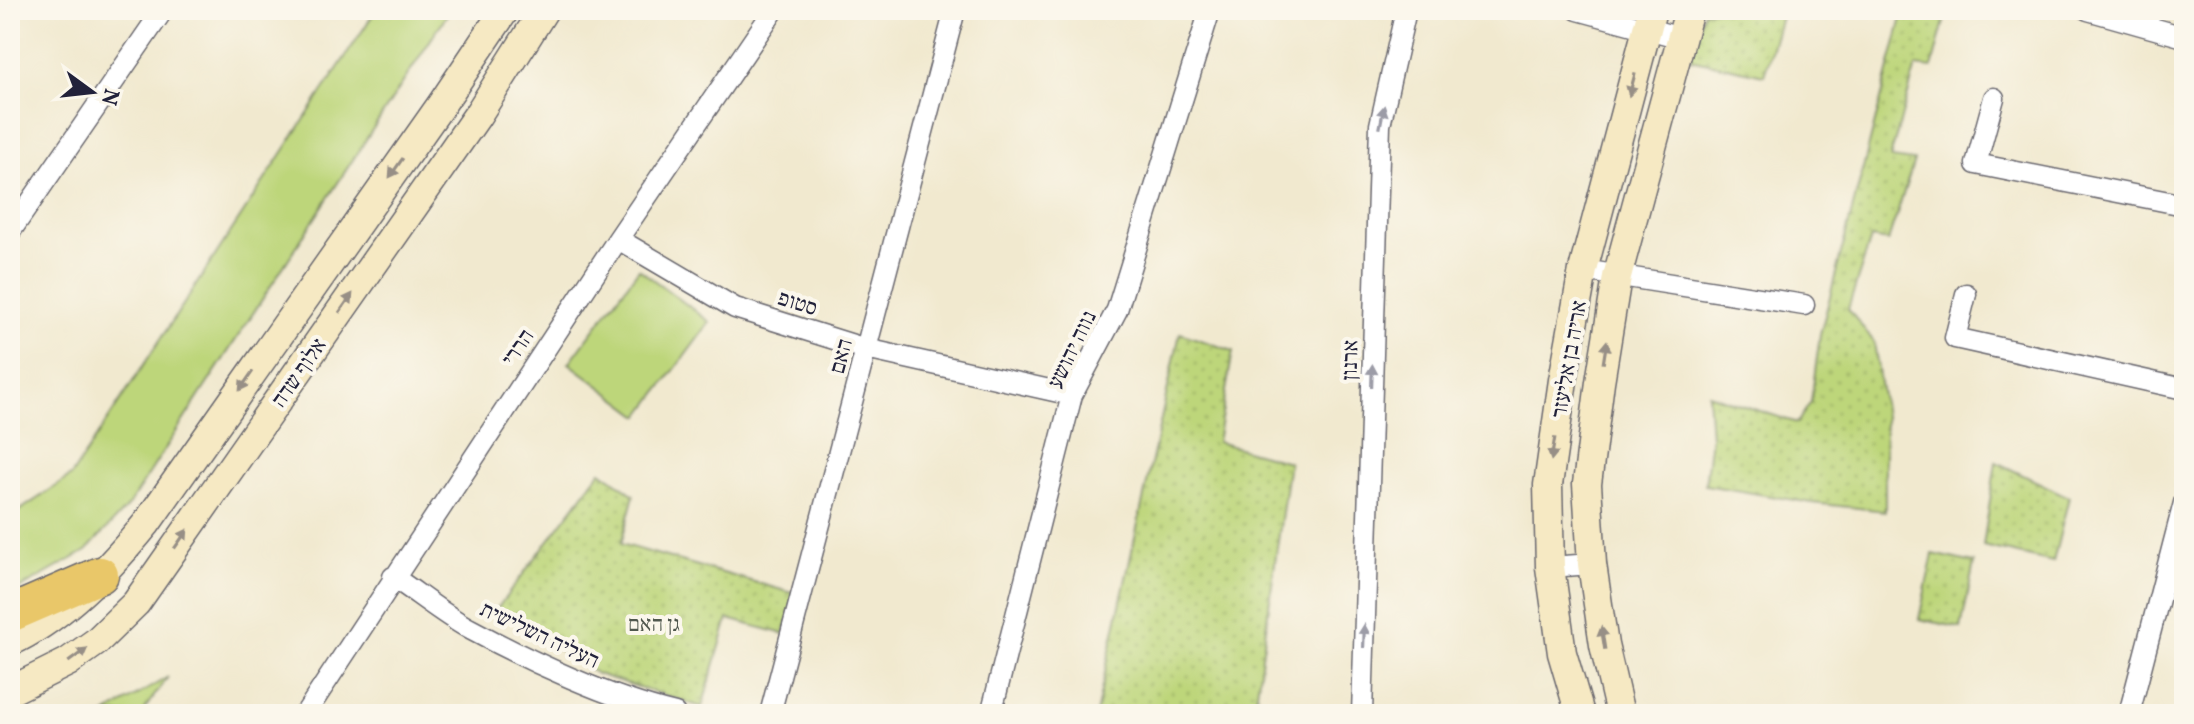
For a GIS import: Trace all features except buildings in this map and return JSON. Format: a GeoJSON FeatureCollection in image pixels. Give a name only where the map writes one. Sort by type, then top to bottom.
{"type":"FeatureCollection","features":[{"type":"Feature","properties":{"kind":"highway"},"geometry":{"type":"LineString","coordinates":[[10,614],[100,575]]}},
{"type":"Feature","properties":{"kind":"main road","name":"אלוף שדה"},"geometry":{"type":"LineString","coordinates":[[10,642],[26,635],[68,603],[118,557],[146,524],[441,105],[503,10]]}},
{"type":"Feature","properties":{"kind":"main road","name":"אלוף שדה"},"geometry":{"type":"LineString","coordinates":[[10,691],[68,662],[96,642],[136,603],[477,116],[544,10]]}},
{"type":"Feature","properties":{"kind":"main road"},"geometry":{"type":"LineString","coordinates":[[428,185],[558,10]]}},
{"type":"Feature","properties":{"kind":"main road","name":"אריה בן אליעזר"},"geometry":{"type":"LineString","coordinates":[[1620,714],[1604,645],[1592,564],[1587,484],[1617,277],[1689,10]]}},
{"type":"Feature","properties":{"kind":"main road","name":"אריה בן אליעזר"},"geometry":{"type":"LineString","coordinates":[[1580,714],[1562,653],[1550,567],[1548,485],[1583,270],[1649,19]]}},
{"type":"Feature","properties":{"kind":"street"},"geometry":{"type":"LineString","coordinates":[[10,232],[163,10]]}},
{"type":"Feature","properties":{"kind":"street","name":"הררי"},"geometry":{"type":"LineString","coordinates":[[310,712],[393,577],[774,10]]}},
{"type":"Feature","properties":{"kind":"street","name":"האם"},"geometry":{"type":"LineString","coordinates":[[770,714],[955,10]]}},
{"type":"Feature","properties":{"kind":"street","name":"נווה יהושע"},"geometry":{"type":"LineString","coordinates":[[991,714],[1072,395],[1117,310],[1210,10]]}},
{"type":"Feature","properties":{"kind":"street","name":"ארנון"},"geometry":{"type":"LineString","coordinates":[[1362,714],[1380,125],[1406,10]]}},
{"type":"Feature","properties":{"kind":"street"},"geometry":{"type":"LineString","coordinates":[[1578,10],[1649,19],[1681,38]]}},
{"type":"Feature","properties":{"kind":"street"},"geometry":{"type":"LineString","coordinates":[[2088,10],[2184,37]]}},
{"type":"Feature","properties":{"kind":"street"},"geometry":{"type":"LineString","coordinates":[[1994,98],[1976,164],[2184,205]]}},
{"type":"Feature","properties":{"kind":"street","name":"סטופ"},"geometry":{"type":"LineString","coordinates":[[618,239],[735,308],[866,349],[1072,395]]}},
{"type":"Feature","properties":{"kind":"street"},"geometry":{"type":"LineString","coordinates":[[1583,270],[1804,305]]}},
{"type":"Feature","properties":{"kind":"street"},"geometry":{"type":"LineString","coordinates":[[1966,294],[1955,338],[2184,389]]}},
{"type":"Feature","properties":{"kind":"street"},"geometry":{"type":"LineString","coordinates":[[2129,714],[2184,503]]}},
{"type":"Feature","properties":{"kind":"street"},"geometry":{"type":"LineString","coordinates":[[1550,567],[1592,564]]}},
{"type":"Feature","properties":{"kind":"street","name":"העליה השלישית"},"geometry":{"type":"LineString","coordinates":[[393,577],[469,629],[557,672],[645,707],[675,714]]}},
{"type":"Feature","properties":{"kind":"green space"},"geometry":{"type":"Polygon","coordinates":[[[376,10],[450,10],[128,506],[86,551],[10,594],[10,517],[71,476],[376,10]]]}},
{"type":"Feature","properties":{"kind":"green space"},"geometry":{"type":"Polygon","coordinates":[[[1704,10],[1783,10],[1764,75],[1690,59],[1704,10]]]}},
{"type":"Feature","properties":{"kind":"green space"},"geometry":{"type":"Polygon","coordinates":[[[1904,10],[1947,10],[1932,68],[1916,66],[1890,158],[1914,161],[1888,241],[1871,238],[1848,309],[1874,342],[1885,417],[1885,511],[1812,503],[1705,485],[1711,437],[1708,394],[1797,423],[1811,402],[1820,335],[1904,10]]]}},
{"type":"Feature","properties":{"kind":"green space"},"geometry":{"type":"Polygon","coordinates":[[[639,269],[710,322],[640,416],[569,363],[639,269]]]}},
{"type":"Feature","properties":{"kind":"green space"},"geometry":{"type":"Polygon","coordinates":[[[1180,333],[1233,351],[1217,442],[1289,462],[1254,714],[1096,714],[1180,333]]]}},
{"type":"Feature","properties":{"kind":"green space"},"geometry":{"type":"Polygon","coordinates":[[[1996,462],[2069,497],[2053,562],[1983,546],[1996,462]]]}},
{"type":"Feature","properties":{"kind":"green space","name":"גן האם"},"geometry":{"type":"Polygon","coordinates":[[[601,471],[634,495],[621,544],[796,594],[784,634],[728,619],[702,707],[597,674],[496,610],[601,471]]]}},
{"type":"Feature","properties":{"kind":"green space"},"geometry":{"type":"Polygon","coordinates":[[[1933,554],[1974,563],[1961,628],[1919,619],[1933,554]]]}},
{"type":"Feature","properties":{"kind":"green space"},"geometry":{"type":"Polygon","coordinates":[[[168,677],[141,714],[106,714],[168,677]]]}}]}
